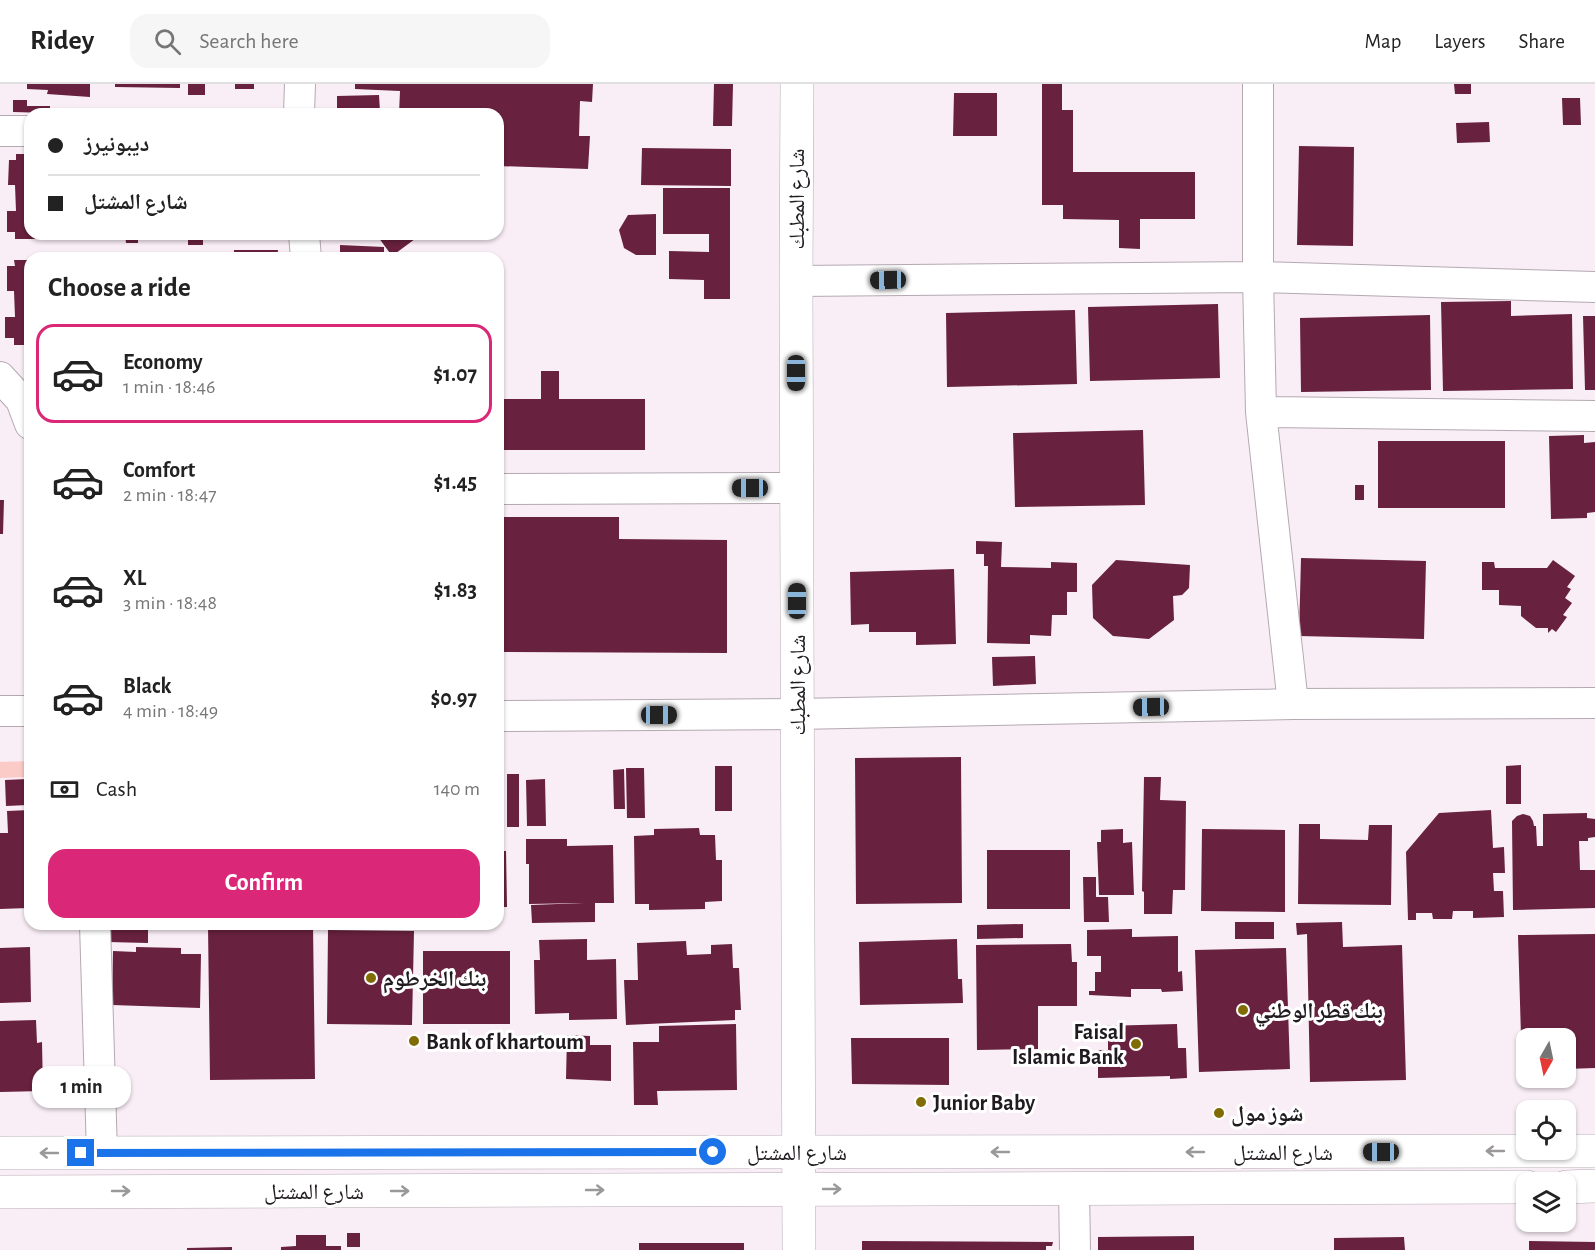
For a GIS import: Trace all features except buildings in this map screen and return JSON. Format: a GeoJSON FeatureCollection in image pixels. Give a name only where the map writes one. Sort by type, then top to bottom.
{"type":"FeatureCollection","features":[{"type":"Feature","properties":{"kind":"main road","name":"شارع المطبك"},"geometry":{"type":"LineString","coordinates":[[797,84],[799,1250]]}},
{"type":"Feature","properties":{"kind":"main road","name":"شارع المشتل"},"geometry":{"type":"LineString","coordinates":[[0,1153],[1595,1151]]}},
{"type":"Feature","properties":{"kind":"main road"},"geometry":{"type":"LineString","coordinates":[[1576,1186],[1595,1186]]}},
{"type":"Feature","properties":{"kind":"main road","name":"شارع المشتل"},"geometry":{"type":"LineString","coordinates":[[0,1192],[1516,1187]]}},
{"type":"Feature","properties":{"kind":"street"},"geometry":{"type":"LineString","coordinates":[[299,108],[300,84]]}},
{"type":"Feature","properties":{"kind":"street"},"geometry":{"type":"LineString","coordinates":[[1258,84],[1261,412],[1293,704]]}},
{"type":"Feature","properties":{"kind":"street"},"geometry":{"type":"LineString","coordinates":[[0,131],[24,131]]}},
{"type":"Feature","properties":{"kind":"street"},"geometry":{"type":"LineString","coordinates":[[796,281],[1258,277],[1595,288]]}},
{"type":"Feature","properties":{"kind":"street"},"geometry":{"type":"LineString","coordinates":[[0,377],[21,400],[24,408]]}},
{"type":"Feature","properties":{"kind":"street"},"geometry":{"type":"LineString","coordinates":[[1261,412],[1595,416]]}},
{"type":"Feature","properties":{"kind":"street"},"geometry":{"type":"LineString","coordinates":[[504,489],[796,488]]}},
{"type":"Feature","properties":{"kind":"street"},"geometry":{"type":"LineString","coordinates":[[504,716],[797,714],[1293,704],[1595,704]]}},
{"type":"Feature","properties":{"kind":"street"},"geometry":{"type":"LineString","coordinates":[[0,711],[24,711]]}},
{"type":"Feature","properties":{"kind":"street"},"geometry":{"type":"LineString","coordinates":[[95,930],[102,1153]]}},
{"type":"Feature","properties":{"kind":"street"},"geometry":{"type":"LineString","coordinates":[[1074,1188],[1075,1250]]}},
{"type":"Feature","properties":{"kind":"shaded area"},"geometry":{"type":"Polygon","coordinates":[[[24,761],[24,777],[0,778],[0,762],[24,761]]]}},
{"type":"Feature","properties":{"kind":"place","name":"بنك الخرطوم"},"geometry":{"type":"Point","coordinates":[371,978]}},
{"type":"Feature","properties":{"kind":"place","name":"بنك قطر الوطني"},"geometry":{"type":"Point","coordinates":[1243,1010]}},
{"type":"Feature","properties":{"kind":"place","name":"Bank of khartoum"},"geometry":{"type":"Point","coordinates":[414,1041]}},
{"type":"Feature","properties":{"kind":"place","name":"Faisal Islamic Bank"},"geometry":{"type":"Point","coordinates":[1136,1044]}},
{"type":"Feature","properties":{"kind":"place","name":"Junior Baby"},"geometry":{"type":"Point","coordinates":[921,1102]}},
{"type":"Feature","properties":{"kind":"place","name":"شوز مول"},"geometry":{"type":"Point","coordinates":[1219,1113]}},
{"type":"Feature","properties":{"kind":"route"},"geometry":{"type":"LineString","coordinates":[[81,1153],[713,1152]]}}]}
